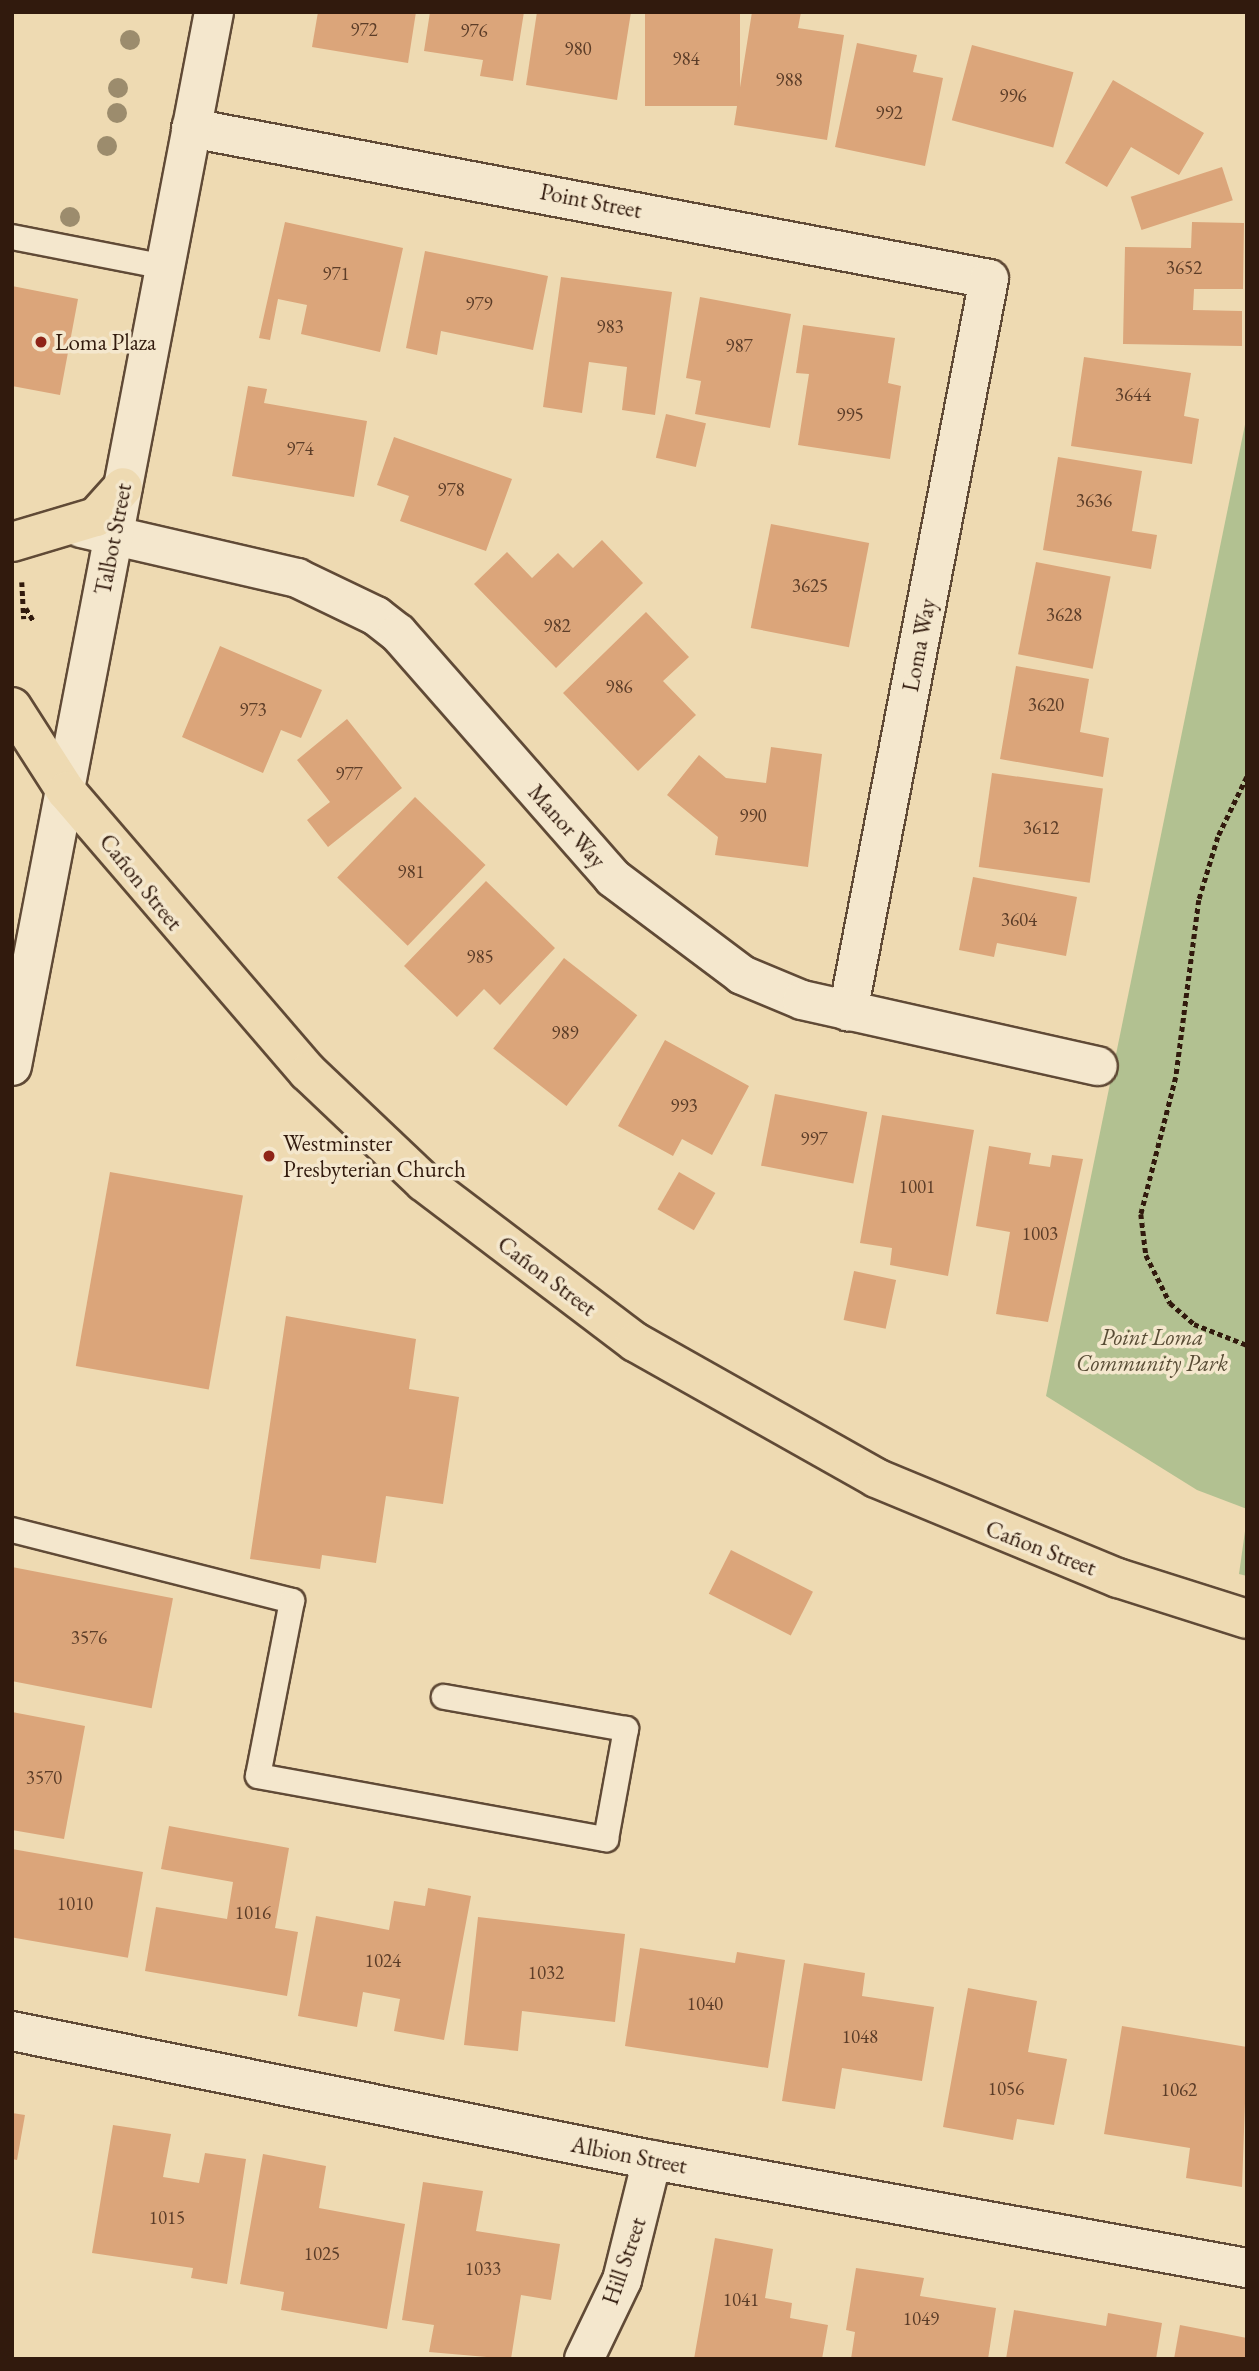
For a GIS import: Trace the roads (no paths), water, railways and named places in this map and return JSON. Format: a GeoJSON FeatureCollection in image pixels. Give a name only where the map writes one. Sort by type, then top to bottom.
{"type":"FeatureCollection","features":[{"type":"Feature","properties":{"kind":"main road"},"geometry":{"type":"LineString","coordinates":[[12,542],[76,527],[96,517],[123,487]]}},
{"type":"Feature","properties":{"kind":"main road","name":"Cañon Street"},"geometry":{"type":"LineString","coordinates":[[12,707],[66,791],[308,1072],[424,1182],[635,1342],[876,1478],[1094,1568],[1247,1619]]}},
{"type":"Feature","properties":{"kind":"street","name":"Talbot Street"},"geometry":{"type":"LineString","coordinates":[[12,1066],[214,12]]}},
{"type":"Feature","properties":{"kind":"street","name":"Point Street"},"geometry":{"type":"LineString","coordinates":[[191,128],[989,279]]}},
{"type":"Feature","properties":{"kind":"street","name":"Loma Way"},"geometry":{"type":"LineString","coordinates":[[848,1012],[989,279]]}},
{"type":"Feature","properties":{"kind":"street","name":"Manor Way"},"geometry":{"type":"LineString","coordinates":[[76,527],[297,578],[376,616],[652,913],[742,975],[848,1012],[1098,1066]]}},
{"type":"Feature","properties":{"kind":"street","name":"Albion Street"},"geometry":{"type":"LineString","coordinates":[[12,2031],[652,2160],[1247,2268]]}},
{"type":"Feature","properties":{"kind":"street","name":"Hill Street"},"geometry":{"type":"LineString","coordinates":[[584,2359],[622,2280],[652,2160]]}},
{"type":"Feature","properties":{"kind":"lane"},"geometry":{"type":"LineString","coordinates":[[12,237],[165,267]]}},
{"type":"Feature","properties":{"kind":"lane"},"geometry":{"type":"LineString","coordinates":[[12,1530],[292,1601],[258,1776],[606,1839],[626,1729],[444,1697]]}},
{"type":"Feature","properties":{"kind":"place","name":"Loma Plaza"},"geometry":{"type":"Point","coordinates":[41,342]}},
{"type":"Feature","properties":{"kind":"place","name":"Westminster Presbyterian Church"},"geometry":{"type":"Point","coordinates":[269,1156]}},
{"type":"Feature","properties":{"kind":"park label","name":"Point Loma Community Park"},"geometry":{"type":"Point","coordinates":[1152,1350]}}]}
